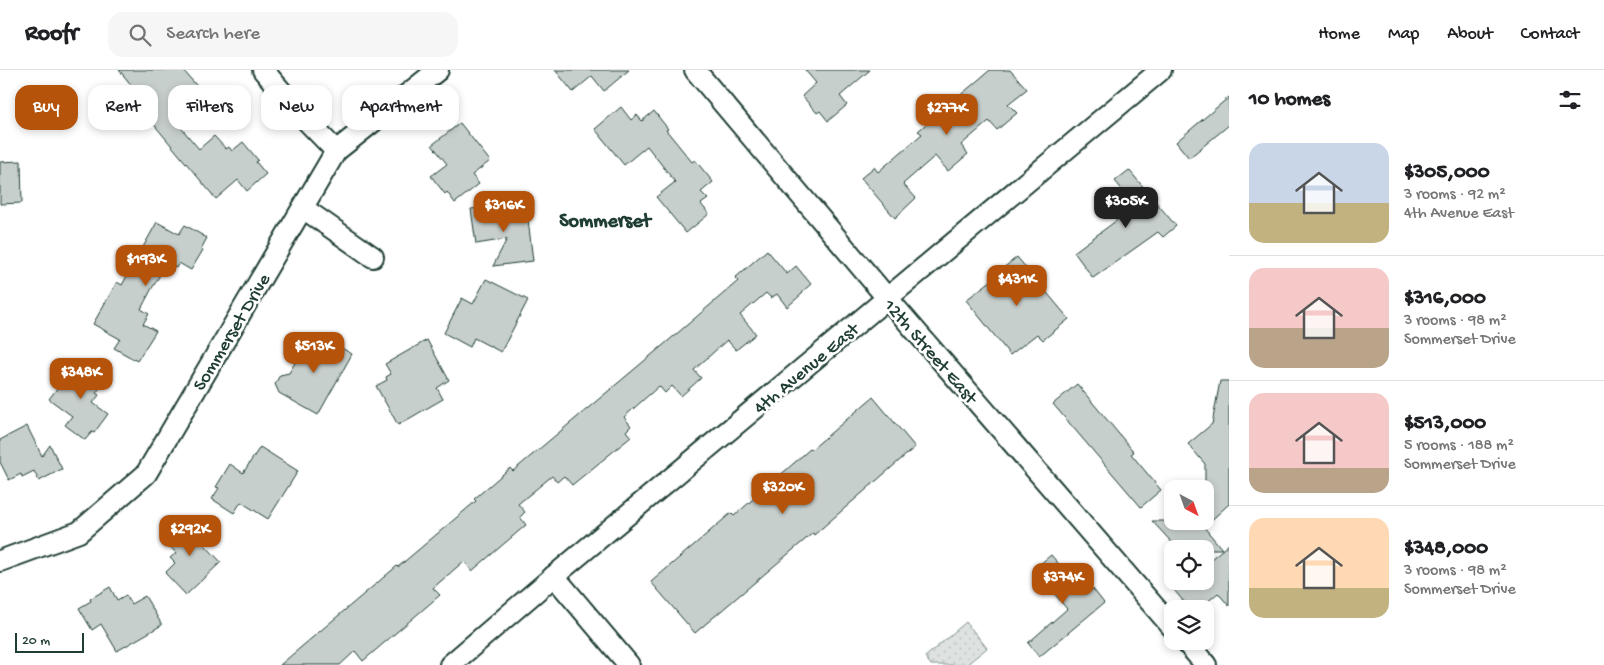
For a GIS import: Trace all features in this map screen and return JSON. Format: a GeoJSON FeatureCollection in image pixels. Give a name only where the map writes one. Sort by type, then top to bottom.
{"type":"FeatureCollection","features":[{"type":"Feature","properties":{"kind":"street"},"geometry":{"type":"LineString","coordinates":[[263,70],[336,152]]}},
{"type":"Feature","properties":{"kind":"street","name":"Sommerset Drive"},"geometry":{"type":"LineString","coordinates":[[0,561],[79,532],[146,474],[336,152],[438,70]]}},
{"type":"Feature","properties":{"kind":"street","name":"12th Street East"},"geometry":{"type":"LineString","coordinates":[[695,70],[888,299],[1164,617]]}},
{"type":"Feature","properties":{"kind":"street","name":"4th Avenue East"},"geometry":{"type":"LineString","coordinates":[[450,665],[554,576],[1161,70]]}},
{"type":"Feature","properties":{"kind":"street"},"geometry":{"type":"LineString","coordinates":[[303,208],[373,257]]}},
{"type":"Feature","properties":{"kind":"street"},"geometry":{"type":"LineString","coordinates":[[554,576],[629,665]]}},
{"type":"Feature","properties":{"kind":"street"},"geometry":{"type":"LineString","coordinates":[[1193,650],[1206,665]]}},
{"type":"Feature","properties":{"kind":"shaded area"},"geometry":{"type":"Polygon","coordinates":[[[966,622],[987,648],[966,665],[931,665],[925,657],[966,622]]]}},
{"type":"Feature","properties":{"kind":"building"},"geometry":{"type":"Polygon","coordinates":[[[119,70],[183,70],[196,85],[168,85],[168,130],[183,130],[199,149],[214,136],[226,149],[229,147],[232,151],[243,142],[258,160],[256,162],[266,174],[247,191],[238,180],[216,199],[158,129],[158,85],[131,85],[119,70]]]}},
{"type":"Feature","properties":{"kind":"building"},"geometry":{"type":"Polygon","coordinates":[[[555,70],[629,70],[604,91],[592,76],[573,92],[555,70]]]}},
{"type":"Feature","properties":{"kind":"building"},"geometry":{"type":"Polygon","coordinates":[[[805,70],[870,70],[840,96],[847,105],[828,121],[820,111],[817,113],[802,96],[816,83],[805,70]]]}},
{"type":"Feature","properties":{"kind":"building"},"geometry":{"type":"Polygon","coordinates":[[[990,70],[1010,70],[1027,89],[1008,104],[1017,113],[997,130],[989,121],[961,145],[968,154],[948,171],[935,156],[903,184],[916,198],[895,218],[861,178],[874,167],[878,172],[922,134],[918,131],[990,70]]]}},
{"type":"Feature","properties":{"kind":"building"},"geometry":{"type":"Polygon","coordinates":[[[1229,97],[1229,125],[1189,158],[1176,142],[1229,97]]]}},
{"type":"Feature","properties":{"kind":"building"},"geometry":{"type":"Polygon","coordinates":[[[621,107],[631,120],[637,115],[642,121],[654,111],[668,129],[666,130],[692,162],[695,160],[713,182],[701,192],[708,199],[701,204],[709,214],[686,233],[656,197],[675,182],[647,146],[624,165],[595,129],[621,107]]]}},
{"type":"Feature","properties":{"kind":"building"},"geometry":{"type":"Polygon","coordinates":[[[459,124],[490,161],[472,175],[479,184],[455,203],[431,176],[447,164],[432,145],[451,130],[459,130],[459,124]]]}},
{"type":"Feature","properties":{"kind":"building"},"geometry":{"type":"Polygon","coordinates":[[[21,161],[22,203],[0,204],[0,162],[21,161]]]}},
{"type":"Feature","properties":{"kind":"building"},"geometry":{"type":"Polygon","coordinates":[[[1129,170],[1176,226],[1163,237],[1158,232],[1093,278],[1074,252],[1136,206],[1115,181],[1129,170]]]}},
{"type":"Feature","properties":{"kind":"building"},"geometry":{"type":"Polygon","coordinates":[[[526,203],[533,261],[493,266],[507,239],[476,244],[471,209],[502,205],[504,217],[519,215],[526,203]]]}},
{"type":"Feature","properties":{"kind":"building"},"geometry":{"type":"Polygon","coordinates":[[[157,222],[179,234],[185,225],[207,238],[201,249],[203,250],[191,270],[179,263],[176,268],[167,263],[151,290],[141,309],[149,314],[143,324],[156,331],[137,361],[114,348],[120,339],[93,324],[117,282],[122,285],[157,222]]]}},
{"type":"Feature","properties":{"kind":"building"},"geometry":{"type":"Polygon","coordinates":[[[767,250],[787,274],[796,266],[811,284],[787,307],[777,294],[771,298],[766,293],[740,315],[756,334],[736,350],[727,340],[694,370],[701,378],[681,396],[672,386],[665,393],[659,386],[624,417],[631,426],[626,431],[631,437],[572,485],[564,476],[557,482],[552,476],[518,504],[525,512],[520,517],[526,525],[472,571],[464,561],[433,588],[440,595],[363,661],[355,651],[340,665],[280,665],[476,501],[474,499],[510,468],[513,471],[680,331],[738,281],[735,278],[767,250]]]}},
{"type":"Feature","properties":{"kind":"building"},"geometry":{"type":"Polygon","coordinates":[[[1017,257],[1069,319],[1043,340],[1037,334],[1010,355],[966,300],[1017,257]]]}},
{"type":"Feature","properties":{"kind":"building"},"geometry":{"type":"Polygon","coordinates":[[[486,279],[528,300],[501,352],[474,338],[470,347],[444,333],[462,298],[473,304],[486,279]]]}},
{"type":"Feature","properties":{"kind":"building"},"geometry":{"type":"Polygon","coordinates":[[[311,335],[322,341],[324,338],[352,354],[318,415],[279,393],[275,384],[280,375],[289,373],[311,335]]]}},
{"type":"Feature","properties":{"kind":"building"},"geometry":{"type":"Polygon","coordinates":[[[427,340],[449,380],[437,388],[443,399],[398,425],[376,386],[387,380],[386,377],[391,374],[385,364],[427,340]]]}},
{"type":"Feature","properties":{"kind":"building"},"geometry":{"type":"Polygon","coordinates":[[[78,361],[105,381],[96,393],[99,395],[93,403],[108,414],[94,433],[92,432],[85,440],[65,425],[72,416],[49,399],[78,361]]]}},
{"type":"Feature","properties":{"kind":"building"},"geometry":{"type":"Polygon","coordinates":[[[1220,381],[1229,381],[1229,504],[1214,518],[1214,480],[1205,480],[1205,464],[1188,444],[1212,424],[1220,381]]]}},
{"type":"Feature","properties":{"kind":"building"},"geometry":{"type":"Polygon","coordinates":[[[1077,384],[1134,452],[1131,454],[1161,490],[1141,507],[1053,404],[1077,384]]]}},
{"type":"Feature","properties":{"kind":"building"},"geometry":{"type":"Polygon","coordinates":[[[873,397],[915,447],[814,535],[813,533],[695,633],[651,582],[731,513],[734,516],[811,448],[873,397]]]}},
{"type":"Feature","properties":{"kind":"building"},"geometry":{"type":"Polygon","coordinates":[[[27,426],[42,456],[50,445],[62,469],[39,481],[34,471],[22,477],[21,474],[9,480],[0,462],[0,440],[27,426]]]}},
{"type":"Feature","properties":{"kind":"building"},"geometry":{"type":"Polygon","coordinates":[[[260,447],[298,471],[268,519],[241,502],[234,513],[212,499],[219,488],[216,487],[230,464],[243,473],[260,447]]]}},
{"type":"Feature","properties":{"kind":"building"},"geometry":{"type":"Polygon","coordinates":[[[193,520],[208,536],[202,542],[221,562],[186,595],[165,573],[175,563],[170,558],[176,553],[165,541],[181,526],[184,528],[193,520]]]}},
{"type":"Feature","properties":{"kind":"building"},"geometry":{"type":"Polygon","coordinates":[[[1152,521],[1164,521],[1164,530],[1206,530],[1222,549],[1214,549],[1214,540],[1170,540],[1152,521]]]}},
{"type":"Feature","properties":{"kind":"building"},"geometry":{"type":"Polygon","coordinates":[[[1229,544],[1229,606],[1218,593],[1210,600],[1182,600],[1174,590],[1214,590],[1214,556],[1229,544]]]}},
{"type":"Feature","properties":{"kind":"building"},"geometry":{"type":"Polygon","coordinates":[[[1051,555],[1085,594],[1093,589],[1104,603],[1039,657],[1028,643],[1067,609],[1034,569],[1051,555]]]}},
{"type":"Feature","properties":{"kind":"building"},"geometry":{"type":"Polygon","coordinates":[[[110,587],[117,600],[126,595],[131,604],[145,596],[162,625],[117,651],[101,624],[92,630],[79,608],[110,587]]]}},
{"type":"Feature","properties":{"kind":"district","name":"Sommerset"},"geometry":{"type":"Point","coordinates":[605,219]}}]}
